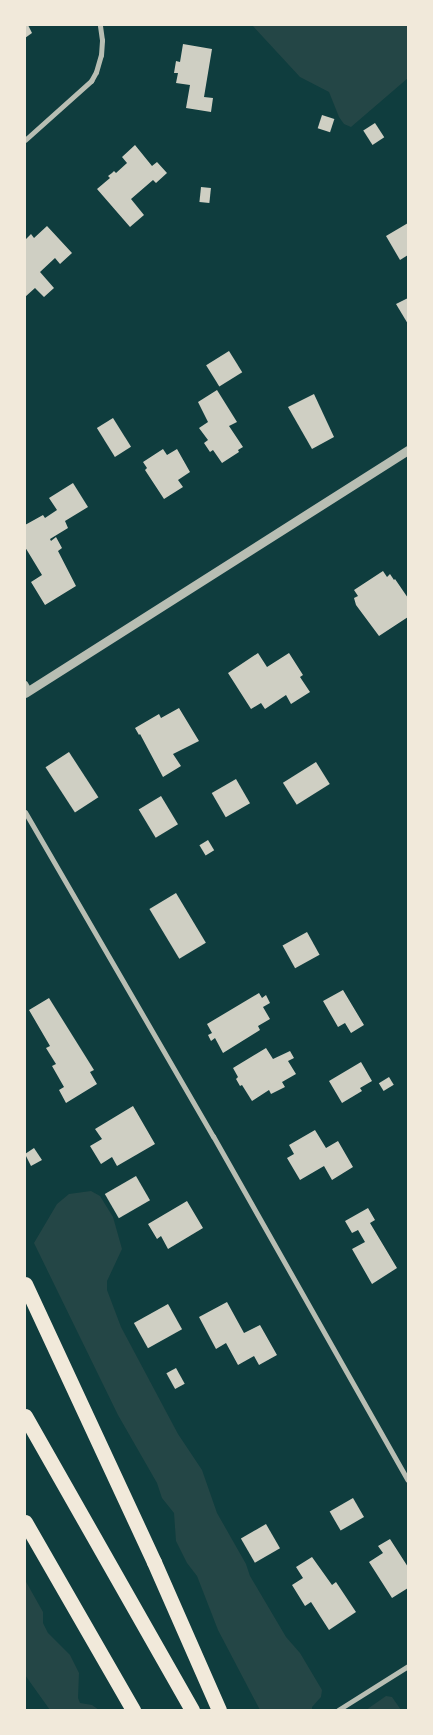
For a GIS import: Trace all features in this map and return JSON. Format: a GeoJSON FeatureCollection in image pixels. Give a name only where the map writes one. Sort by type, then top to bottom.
{"type":"FeatureCollection","features":[{"type":"Feature","properties":{"kind":"highway"},"geometry":{"type":"LineString","coordinates":[[25,1284],[68,1382],[158,1571],[219,1710]]}},
{"type":"Feature","properties":{"kind":"highway"},"geometry":{"type":"LineString","coordinates":[[25,1416],[192,1710]]}},
{"type":"Feature","properties":{"kind":"highway"},"geometry":{"type":"LineString","coordinates":[[25,1522],[133,1710]]}},
{"type":"Feature","properties":{"kind":"street"},"geometry":{"type":"LineString","coordinates":[[25,140],[91,80],[96,72],[101,55],[100,25]]}},
{"type":"Feature","properties":{"kind":"street"},"geometry":{"type":"LineString","coordinates":[[26,689],[408,450]]}},
{"type":"Feature","properties":{"kind":"street"},"geometry":{"type":"LineString","coordinates":[[25,812],[223,1154],[408,1480]]}},
{"type":"Feature","properties":{"kind":"street"},"geometry":{"type":"LineString","coordinates":[[338,1710],[408,1666]]}},
{"type":"Feature","properties":{"kind":"shaded area"},"geometry":{"type":"Polygon","coordinates":[[[252,25],[408,25],[408,78],[351,127],[344,124],[339,117],[329,92],[300,77],[252,25]]]}},
{"type":"Feature","properties":{"kind":"shaded area"},"geometry":{"type":"Polygon","coordinates":[[[91,1191],[100,1196],[113,1217],[122,1249],[107,1281],[107,1290],[121,1327],[178,1434],[202,1470],[217,1513],[246,1564],[250,1576],[286,1637],[300,1653],[322,1690],[321,1697],[312,1707],[312,1710],[260,1710],[218,1630],[197,1576],[187,1563],[176,1541],[174,1513],[162,1498],[157,1483],[118,1415],[34,1243],[57,1204],[69,1194],[91,1191]]]}},
{"type":"Feature","properties":{"kind":"shaded area"},"geometry":{"type":"Polygon","coordinates":[[[25,1580],[43,1612],[43,1623],[48,1633],[70,1655],[79,1673],[78,1698],[80,1703],[92,1705],[99,1710],[50,1710],[25,1675],[25,1580]]]}},
{"type":"Feature","properties":{"kind":"shaded area"},"geometry":{"type":"Polygon","coordinates":[[[386,1696],[392,1697],[401,1710],[366,1710],[386,1696]]]}},
{"type":"Feature","properties":{"kind":"building"},"geometry":{"type":"Polygon","coordinates":[[[25,25],[28,25],[32,33],[25,38],[25,25]]]}},
{"type":"Feature","properties":{"kind":"building"},"geometry":{"type":"Polygon","coordinates":[[[183,44],[212,49],[204,97],[213,98],[211,112],[186,108],[190,85],[176,83],[178,73],[174,73],[176,61],[180,62],[183,44]]]}},
{"type":"Feature","properties":{"kind":"building"},"geometry":{"type":"Polygon","coordinates":[[[322,115],[334,119],[330,132],[318,128],[322,115]]]}},
{"type":"Feature","properties":{"kind":"building"},"geometry":{"type":"Polygon","coordinates":[[[375,123],[384,137],[373,145],[363,131],[375,123]]]}},
{"type":"Feature","properties":{"kind":"building"},"geometry":{"type":"Polygon","coordinates":[[[135,145],[152,166],[157,162],[167,173],[156,183],[153,180],[131,199],[144,215],[130,227],[97,189],[110,178],[108,176],[114,171],[116,173],[127,163],[122,157],[135,145]]]}},
{"type":"Feature","properties":{"kind":"building"},"geometry":{"type":"Polygon","coordinates":[[[201,187],[211,188],[209,203],[199,202],[201,187]]]}},
{"type":"Feature","properties":{"kind":"building"},"geometry":{"type":"Polygon","coordinates":[[[408,223],[408,255],[400,260],[386,236],[408,223]]]}},
{"type":"Feature","properties":{"kind":"building"},"geometry":{"type":"Polygon","coordinates":[[[47,226],[72,253],[60,264],[55,258],[40,272],[54,288],[44,297],[35,288],[25,297],[25,240],[31,234],[34,238],[47,226]]]}},
{"type":"Feature","properties":{"kind":"building"},"geometry":{"type":"Polygon","coordinates":[[[408,298],[408,324],[396,304],[408,298]]]}},
{"type":"Feature","properties":{"kind":"building"},"geometry":{"type":"Polygon","coordinates":[[[229,351],[242,372],[219,387],[206,365],[229,351]]]}},
{"type":"Feature","properties":{"kind":"building"},"geometry":{"type":"Polygon","coordinates":[[[217,390],[237,422],[229,426],[243,447],[238,450],[239,452],[222,463],[213,450],[210,452],[204,443],[208,440],[199,428],[208,422],[198,402],[217,390]]]}},
{"type":"Feature","properties":{"kind":"building"},"geometry":{"type":"Polygon","coordinates":[[[314,394],[334,437],[312,449],[288,407],[314,394]]]}},
{"type":"Feature","properties":{"kind":"building"},"geometry":{"type":"Polygon","coordinates":[[[113,418],[131,447],[115,457],[97,428],[113,418]]]}},
{"type":"Feature","properties":{"kind":"building"},"geometry":{"type":"Polygon","coordinates":[[[163,449],[167,455],[177,449],[190,472],[178,480],[183,487],[164,499],[145,470],[147,468],[143,462],[163,449]]]}},
{"type":"Feature","properties":{"kind":"building"},"geometry":{"type":"Polygon","coordinates":[[[73,483],[88,507],[65,521],[68,528],[50,539],[51,541],[56,537],[62,548],[58,551],[76,586],[45,605],[31,582],[42,575],[25,547],[25,525],[43,515],[45,518],[57,510],[49,498],[73,483]]]}},
{"type":"Feature","properties":{"kind":"building"},"geometry":{"type":"Polygon","coordinates":[[[383,571],[387,577],[390,574],[395,579],[408,598],[408,617],[379,636],[356,605],[354,598],[358,596],[354,590],[383,571]]]}},
{"type":"Feature","properties":{"kind":"building"},"geometry":{"type":"Polygon","coordinates":[[[258,653],[267,667],[289,653],[303,675],[300,677],[310,692],[291,704],[286,695],[265,709],[261,703],[251,709],[228,673],[258,653]]]}},
{"type":"Feature","properties":{"kind":"building"},"geometry":{"type":"Polygon","coordinates":[[[179,708],[199,741],[173,754],[181,766],[163,777],[135,728],[159,714],[161,718],[179,708]]]}},
{"type":"Feature","properties":{"kind":"building"},"geometry":{"type":"Polygon","coordinates":[[[69,752],[98,797],[75,813],[46,767],[69,752]]]}},
{"type":"Feature","properties":{"kind":"building"},"geometry":{"type":"Polygon","coordinates":[[[316,762],[330,784],[297,805],[283,783],[316,762]]]}},
{"type":"Feature","properties":{"kind":"building"},"geometry":{"type":"Polygon","coordinates":[[[236,779],[250,803],[226,817],[212,793],[236,779]]]}},
{"type":"Feature","properties":{"kind":"building"},"geometry":{"type":"Polygon","coordinates":[[[161,796],[178,824],[156,838],[139,809],[161,796]]]}},
{"type":"Feature","properties":{"kind":"building"},"geometry":{"type":"Polygon","coordinates":[[[208,840],[214,850],[206,855],[199,845],[208,840]]]}},
{"type":"Feature","properties":{"kind":"building"},"geometry":{"type":"Polygon","coordinates":[[[176,893],[206,943],[179,959],[149,909],[176,893]]]}},
{"type":"Feature","properties":{"kind":"building"},"geometry":{"type":"Polygon","coordinates":[[[307,932],[320,955],[295,968],[283,946],[307,932]]]}},
{"type":"Feature","properties":{"kind":"building"},"geometry":{"type":"Polygon","coordinates":[[[343,990],[364,1025],[351,1033],[345,1023],[338,1027],[323,1001],[343,990]]]}},
{"type":"Feature","properties":{"kind":"building"},"geometry":{"type":"Polygon","coordinates":[[[259,993],[262,998],[266,995],[270,1003],[263,1007],[270,1019],[258,1026],[260,1030],[223,1053],[215,1038],[211,1041],[208,1035],[212,1033],[207,1024],[259,993]]]}},
{"type":"Feature","properties":{"kind":"building"},"geometry":{"type":"Polygon","coordinates":[[[49,998],[94,1070],[90,1072],[97,1084],[66,1103],[59,1090],[64,1087],[52,1066],[56,1064],[46,1048],[50,1046],[29,1010],[49,998]]]}},
{"type":"Feature","properties":{"kind":"building"},"geometry":{"type":"Polygon","coordinates":[[[266,1048],[273,1059],[290,1051],[294,1058],[288,1061],[296,1074],[282,1082],[285,1087],[271,1094],[269,1090],[252,1101],[242,1085],[240,1086],[233,1068],[266,1048]]]}},
{"type":"Feature","properties":{"kind":"building"},"geometry":{"type":"Polygon","coordinates":[[[361,1062],[372,1081],[360,1088],[362,1091],[342,1103],[329,1081],[361,1062]]]}},
{"type":"Feature","properties":{"kind":"building"},"geometry":{"type":"Polygon","coordinates":[[[389,1077],[394,1085],[384,1091],[379,1083],[389,1077]]]}},
{"type":"Feature","properties":{"kind":"building"},"geometry":{"type":"Polygon","coordinates":[[[133,1106],[155,1144],[117,1166],[112,1157],[101,1164],[90,1146],[102,1139],[95,1129],[133,1106]]]}},
{"type":"Feature","properties":{"kind":"building"},"geometry":{"type":"Polygon","coordinates":[[[315,1130],[326,1148],[338,1141],[353,1167],[332,1180],[324,1166],[300,1180],[287,1158],[294,1154],[289,1145],[315,1130]]]}},
{"type":"Feature","properties":{"kind":"building"},"geometry":{"type":"Polygon","coordinates":[[[34,1148],[42,1160],[31,1166],[25,1154],[34,1148]]]}},
{"type":"Feature","properties":{"kind":"building"},"geometry":{"type":"Polygon","coordinates":[[[136,1176],[150,1200],[119,1218],[105,1194],[136,1176]]]}},
{"type":"Feature","properties":{"kind":"building"},"geometry":{"type":"Polygon","coordinates":[[[187,1201],[203,1228],[168,1249],[161,1236],[157,1239],[148,1224],[187,1201]]]}},
{"type":"Feature","properties":{"kind":"building"},"geometry":{"type":"Polygon","coordinates":[[[368,1208],[375,1220],[370,1223],[397,1268],[372,1284],[352,1249],[365,1242],[358,1230],[352,1233],[345,1221],[368,1208]]]}},
{"type":"Feature","properties":{"kind":"building"},"geometry":{"type":"Polygon","coordinates":[[[227,1302],[244,1333],[260,1325],[277,1355],[259,1365],[254,1356],[238,1365],[226,1343],[216,1349],[199,1317],[227,1302]]]}},
{"type":"Feature","properties":{"kind":"building"},"geometry":{"type":"Polygon","coordinates":[[[168,1304],[182,1329],[148,1348],[134,1323],[168,1304]]]}},
{"type":"Feature","properties":{"kind":"building"},"geometry":{"type":"Polygon","coordinates":[[[176,1368],[185,1384],[175,1389],[166,1373],[176,1368]]]}},
{"type":"Feature","properties":{"kind":"building"},"geometry":{"type":"Polygon","coordinates":[[[353,1498],[364,1517],[341,1531],[330,1512],[353,1498]]]}},
{"type":"Feature","properties":{"kind":"building"},"geometry":{"type":"Polygon","coordinates":[[[266,1524],[280,1548],[255,1563],[241,1538],[266,1524]]]}},
{"type":"Feature","properties":{"kind":"building"},"geometry":{"type":"Polygon","coordinates":[[[390,1539],[408,1567],[408,1588],[392,1598],[369,1562],[383,1553],[378,1546],[390,1539]]]}},
{"type":"Feature","properties":{"kind":"building"},"geometry":{"type":"Polygon","coordinates":[[[312,1557],[332,1585],[336,1582],[356,1612],[329,1630],[311,1602],[305,1606],[292,1585],[303,1578],[296,1567],[312,1557]]]}}]}
